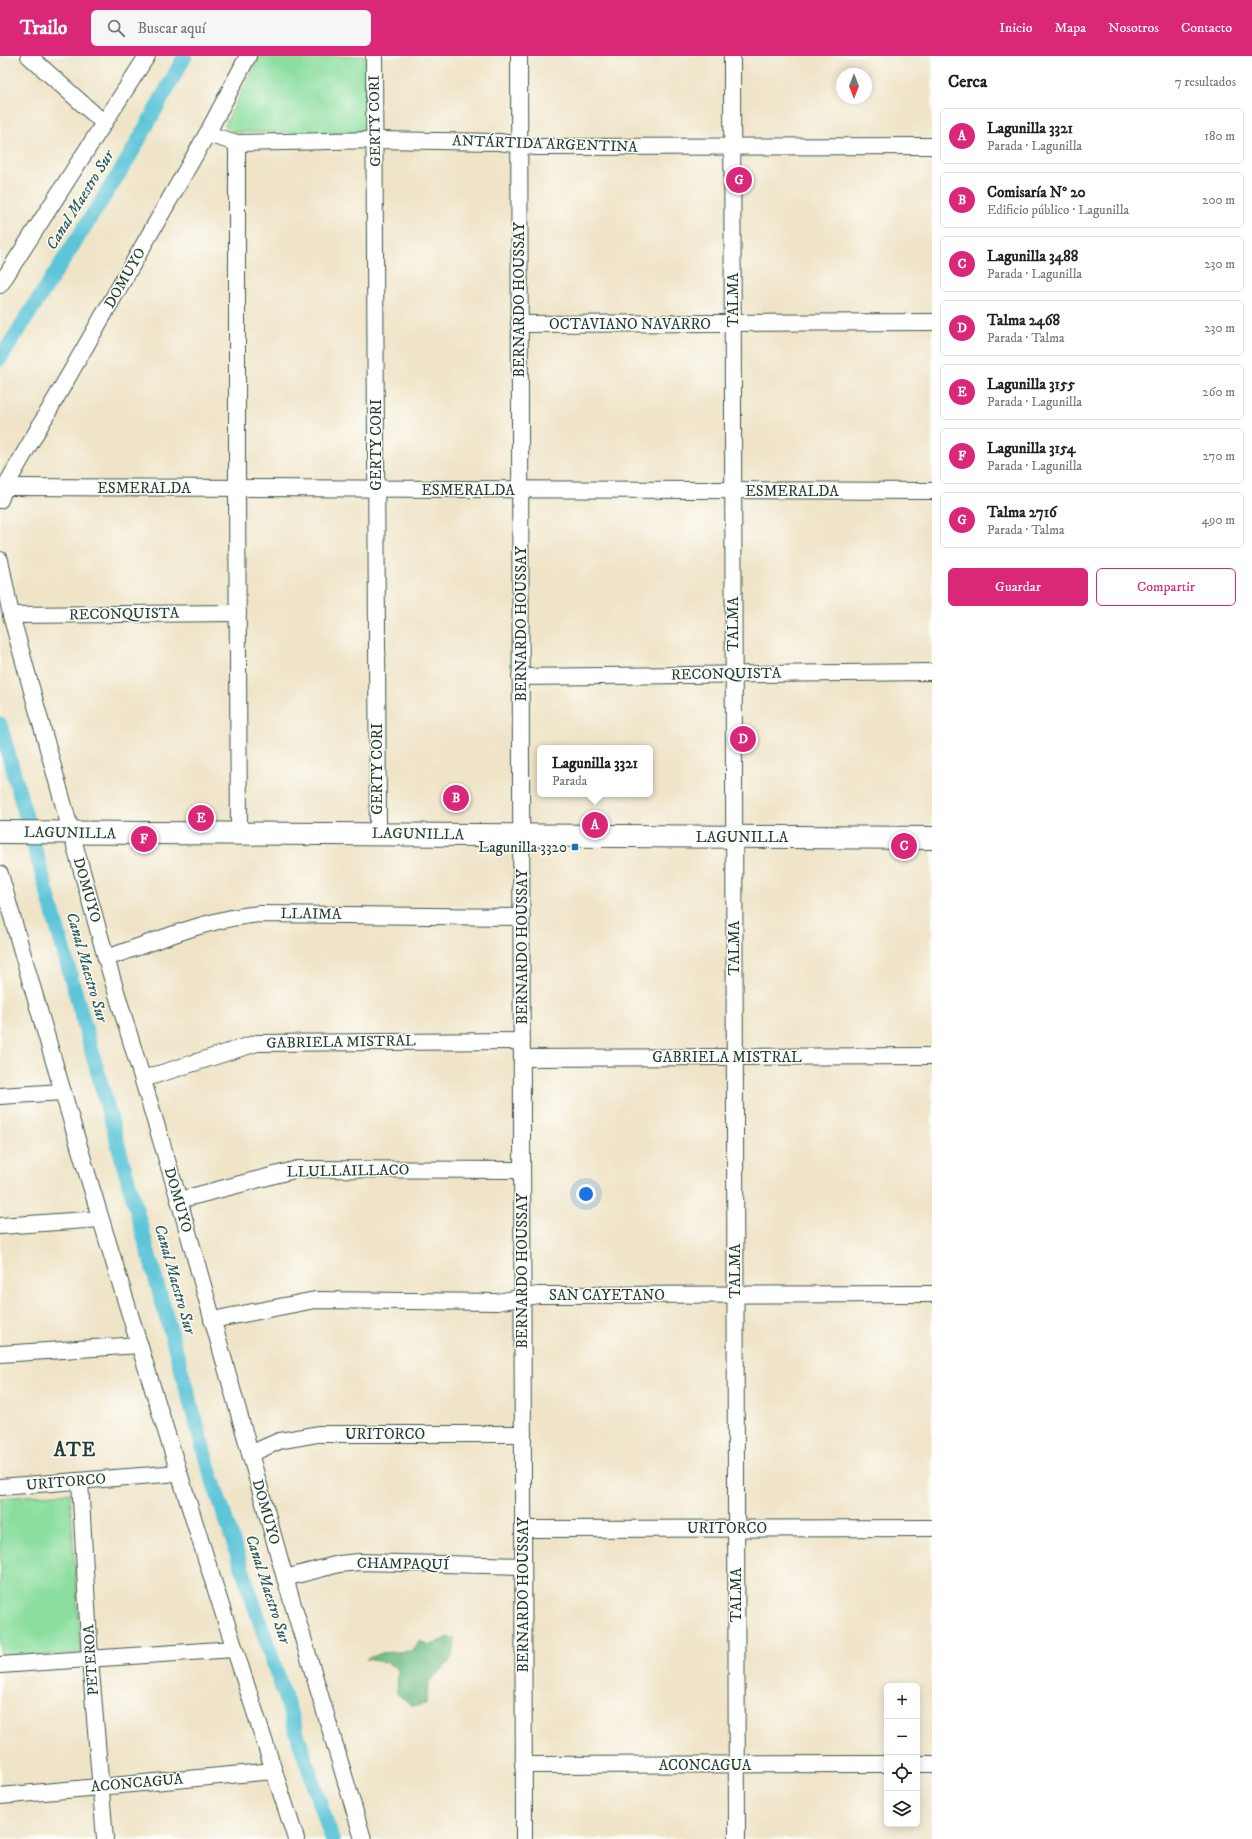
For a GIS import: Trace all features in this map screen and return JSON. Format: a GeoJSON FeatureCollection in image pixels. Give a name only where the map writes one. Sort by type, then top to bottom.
{"type":"FeatureCollection","features":[{"type":"Feature","properties":{"kind":"main road","name":"LAGUNILLA"},"geometry":{"type":"LineString","coordinates":[[0,832],[932,838]]}},
{"type":"Feature","properties":{"kind":"street"},"geometry":{"type":"LineString","coordinates":[[29,56],[104,123]]}},
{"type":"Feature","properties":{"kind":"street"},"geometry":{"type":"LineString","coordinates":[[0,285],[147,56]]}},
{"type":"Feature","properties":{"kind":"street","name":"DOMUYO"},"geometry":{"type":"LineString","coordinates":[[2,494],[207,134],[248,56]]}},
{"type":"Feature","properties":{"kind":"street","name":"GERTY CORI"},"geometry":{"type":"LineString","coordinates":[[374,56],[376,140],[378,834]]}},
{"type":"Feature","properties":{"kind":"street","name":"BERNARDO HOUSSAY"},"geometry":{"type":"LineString","coordinates":[[519,56],[524,1839]]}},
{"type":"Feature","properties":{"kind":"street","name":"TALMA"},"geometry":{"type":"LineString","coordinates":[[732,56],[737,1839]]}},
{"type":"Feature","properties":{"kind":"street","name":"ANTÁRTIDA ARGENTINA"},"geometry":{"type":"LineString","coordinates":[[207,134],[237,143],[376,140],[499,142],[536,147],[932,146]]}},
{"type":"Feature","properties":{"kind":"street"},"geometry":{"type":"LineString","coordinates":[[237,143],[236,488],[239,834]]}},
{"type":"Feature","properties":{"kind":"street","name":"OCTAVIANO NAVARRO"},"geometry":{"type":"LineString","coordinates":[[520,324],[932,322]]}},
{"type":"Feature","properties":{"kind":"street","name":"ESMERALDA"},"geometry":{"type":"LineString","coordinates":[[2,494],[236,488],[733,492],[932,491]]}},
{"type":"Feature","properties":{"kind":"street","name":"DOMUYO"},"geometry":{"type":"LineString","coordinates":[[0,560],[11,615],[106,958],[179,1200],[285,1578],[363,1839]]}},
{"type":"Feature","properties":{"kind":"street","name":"RECONQUISTA"},"geometry":{"type":"LineString","coordinates":[[11,615],[238,613]]}},
{"type":"Feature","properties":{"kind":"street","name":"RECONQUISTA"},"geometry":{"type":"LineString","coordinates":[[520,677],[734,673],[932,672]]}},
{"type":"Feature","properties":{"kind":"street"},"geometry":{"type":"LineString","coordinates":[[0,874],[2,891],[100,1219],[234,1649],[296,1839]]}},
{"type":"Feature","properties":{"kind":"street","name":"LLAIMA"},"geometry":{"type":"LineString","coordinates":[[106,958],[224,919],[245,915],[522,917]]}},
{"type":"Feature","properties":{"kind":"street","name":"GABRIELA MISTRAL"},"geometry":{"type":"LineString","coordinates":[[143,1079],[257,1043],[522,1041]]}},
{"type":"Feature","properties":{"kind":"street","name":"GABRIELA MISTRAL"},"geometry":{"type":"LineString","coordinates":[[522,1058],[932,1056]]}},
{"type":"Feature","properties":{"kind":"street"},"geometry":{"type":"LineString","coordinates":[[0,1096],[63,1092]]}},
{"type":"Feature","properties":{"kind":"street","name":"LLULLAILLACO"},"geometry":{"type":"LineString","coordinates":[[179,1200],[298,1169],[522,1170]]}},
{"type":"Feature","properties":{"kind":"street"},"geometry":{"type":"LineString","coordinates":[[0,1226],[100,1219]]}},
{"type":"Feature","properties":{"kind":"street","name":"SAN CAYETANO"},"geometry":{"type":"LineString","coordinates":[[212,1320],[315,1300],[497,1302],[538,1295],[932,1294]]}},
{"type":"Feature","properties":{"kind":"street"},"geometry":{"type":"LineString","coordinates":[[0,1354],[140,1345]]}},
{"type":"Feature","properties":{"kind":"street","name":"URITORCO"},"geometry":{"type":"LineString","coordinates":[[250,1454],[279,1441],[318,1434],[523,1434]]}},
{"type":"Feature","properties":{"kind":"street","name":"URITORCO"},"geometry":{"type":"LineString","coordinates":[[0,1488],[179,1473]]}},
{"type":"Feature","properties":{"kind":"street","name":"PETEROA"},"geometry":{"type":"LineString","coordinates":[[80,1481],[90,1658],[105,1839]]}},
{"type":"Feature","properties":{"kind":"street","name":"URITORCO"},"geometry":{"type":"LineString","coordinates":[[523,1529],[932,1528]]}},
{"type":"Feature","properties":{"kind":"street","name":"CHAMPAQUÍ"},"geometry":{"type":"LineString","coordinates":[[285,1578],[338,1564],[359,1562],[523,1566]]}},
{"type":"Feature","properties":{"kind":"street"},"geometry":{"type":"LineString","coordinates":[[0,1665],[234,1649]]}},
{"type":"Feature","properties":{"kind":"street","name":"ACONCAGUA"},"geometry":{"type":"LineString","coordinates":[[523,1765],[884,1764]]}},
{"type":"Feature","properties":{"kind":"street"},"geometry":{"type":"LineString","coordinates":[[920,1764],[932,1764]]}},
{"type":"Feature","properties":{"kind":"street","name":"ACONCAGUA"},"geometry":{"type":"LineString","coordinates":[[0,1796],[274,1771]]}},
{"type":"Feature","properties":{"kind":"green space"},"geometry":{"type":"Polygon","coordinates":[[[260,56],[366,56],[367,125],[360,133],[232,132],[225,125],[260,56]]]}},
{"type":"Feature","properties":{"kind":"green space"},"geometry":{"type":"Polygon","coordinates":[[[70,1493],[81,1653],[0,1658],[0,1498],[70,1493]]]}},
{"type":"Feature","properties":{"kind":"green space"},"geometry":{"type":"Polygon","coordinates":[[[448,1637],[455,1639],[453,1655],[447,1664],[428,1683],[426,1704],[413,1706],[397,1694],[398,1669],[388,1663],[366,1659],[381,1653],[412,1651],[420,1641],[429,1646],[448,1637]]]}},
{"type":"Feature","properties":{"kind":"waterway","name":"Canal Maestro Sur"},"geometry":{"type":"LineString","coordinates":[[0,359],[127,161],[185,56]]}},
{"type":"Feature","properties":{"kind":"waterway","name":"Canal Maestro Sur"},"geometry":{"type":"LineString","coordinates":[[0,724],[209,1469],[332,1839]]}},
{"type":"Feature","properties":{"kind":"place","name":"Talma 2716"},"geometry":{"type":"Point","coordinates":[739,180]}},
{"type":"Feature","properties":{"kind":"place","name":"Talma 2468"},"geometry":{"type":"Point","coordinates":[743,739]}},
{"type":"Feature","properties":{"kind":"place","name":"Comisaría N° 20"},"geometry":{"type":"Point","coordinates":[456,798]}},
{"type":"Feature","properties":{"kind":"place","name":"Lagunilla 3155"},"geometry":{"type":"Point","coordinates":[201,818]}},
{"type":"Feature","properties":{"kind":"place","name":"Lagunilla 3321"},"geometry":{"type":"Point","coordinates":[595,825]}},
{"type":"Feature","properties":{"kind":"place","name":"Lagunilla 3154"},"geometry":{"type":"Point","coordinates":[144,839]}},
{"type":"Feature","properties":{"kind":"place","name":"Lagunilla 3488"},"geometry":{"type":"Point","coordinates":[904,846]}},
{"type":"Feature","properties":{"kind":"place","name":"Lagunilla 3320"},"geometry":{"type":"Point","coordinates":[575,847]}},
{"type":"Feature","properties":{"kind":"district","name":"ATE"},"geometry":{"type":"Point","coordinates":[75,1450]}}]}
